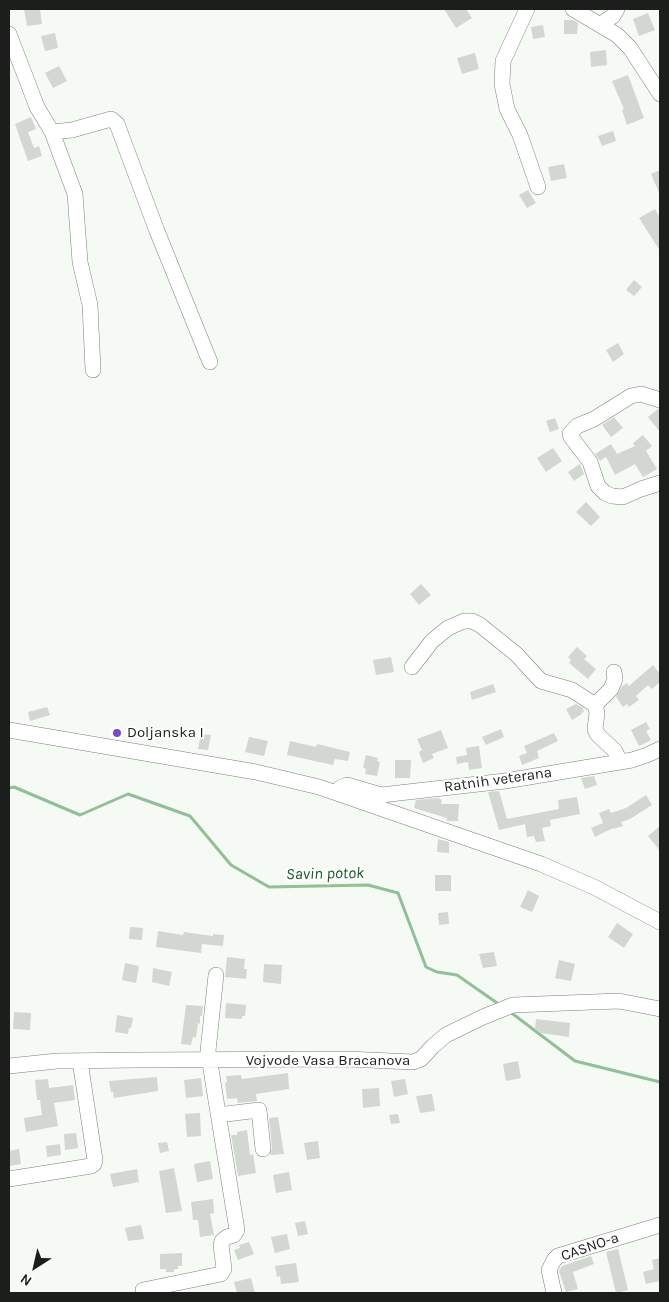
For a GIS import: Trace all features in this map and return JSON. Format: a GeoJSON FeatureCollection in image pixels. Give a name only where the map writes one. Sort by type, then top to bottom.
{"type":"FeatureCollection","features":[{"type":"Feature","properties":{"kind":"street"},"geometry":{"type":"LineString","coordinates":[[527,9],[503,61],[502,84],[507,109],[520,134],[538,187]]}},
{"type":"Feature","properties":{"kind":"street"},"geometry":{"type":"LineString","coordinates":[[573,9],[617,34],[660,94]]}},
{"type":"Feature","properties":{"kind":"street"},"geometry":{"type":"LineString","coordinates":[[601,24],[613,16],[617,9]]}},
{"type":"Feature","properties":{"kind":"street"},"geometry":{"type":"LineString","coordinates":[[9,34],[37,107],[52,132],[75,194],[80,262],[90,305],[93,370]]}},
{"type":"Feature","properties":{"kind":"street"},"geometry":{"type":"LineString","coordinates":[[52,132],[72,130],[111,119],[117,124],[136,178],[210,362]]}},
{"type":"Feature","properties":{"kind":"street"},"geometry":{"type":"LineString","coordinates":[[660,400],[641,394],[631,396],[594,419],[577,426],[570,434],[590,462],[598,486],[605,493],[623,497],[660,483]]}},
{"type":"Feature","properties":{"kind":"street"},"geometry":{"type":"LineString","coordinates":[[412,667],[432,641],[448,628],[464,621],[472,621],[480,625],[516,654],[541,681],[572,690],[595,705],[597,713],[595,729],[597,734],[615,751],[620,762]]}},
{"type":"Feature","properties":{"kind":"street"},"geometry":{"type":"LineString","coordinates":[[595,705],[611,689],[615,679],[614,672]]}},
{"type":"Feature","properties":{"kind":"street"},"geometry":{"type":"LineString","coordinates":[[9,730],[256,772],[319,787],[540,864],[594,886],[660,922]]}},
{"type":"Feature","properties":{"kind":"street","name":"Ratnih veterana"},"geometry":{"type":"LineString","coordinates":[[337,793],[340,788],[346,785],[381,795],[505,781],[620,762],[647,756],[660,749]]}},
{"type":"Feature","properties":{"kind":"street"},"geometry":{"type":"LineString","coordinates":[[143,1290],[220,1275],[224,1271],[222,1241],[225,1237],[234,1235],[237,1230],[208,1051],[216,975]]}},
{"type":"Feature","properties":{"kind":"street","name":"Vojvode Vasa Bracanova"},"geometry":{"type":"LineString","coordinates":[[9,1066],[57,1061],[347,1059],[413,1062],[422,1059],[438,1040],[446,1035],[508,1007],[619,1001],[660,1009]]}},
{"type":"Feature","properties":{"kind":"street"},"geometry":{"type":"LineString","coordinates":[[9,1179],[94,1164],[95,1160],[80,1061]]}},
{"type":"Feature","properties":{"kind":"street"},"geometry":{"type":"LineString","coordinates":[[218,1115],[260,1110],[263,1149]]}},
{"type":"Feature","properties":{"kind":"street","name":"CASNO-a"},"geometry":{"type":"LineString","coordinates":[[554,1293],[549,1270],[558,1256],[660,1225]]}},
{"type":"Feature","properties":{"kind":"building"},"geometry":{"type":"Polygon","coordinates":[[[24,9],[40,9],[42,24],[27,26],[24,9]]]}},
{"type":"Feature","properties":{"kind":"building"},"geometry":{"type":"Polygon","coordinates":[[[444,9],[466,9],[472,18],[456,28],[444,9]]]}},
{"type":"Feature","properties":{"kind":"building"},"geometry":{"type":"Polygon","coordinates":[[[648,13],[655,30],[639,36],[633,19],[648,13]]]}},
{"type":"Feature","properties":{"kind":"building"},"geometry":{"type":"Polygon","coordinates":[[[564,20],[573,20],[578,23],[577,34],[564,34],[564,20]]]}},
{"type":"Feature","properties":{"kind":"building"},"geometry":{"type":"Polygon","coordinates":[[[543,25],[545,37],[533,39],[531,27],[543,25]]]}},
{"type":"Feature","properties":{"kind":"building"},"geometry":{"type":"Polygon","coordinates":[[[55,33],[58,48],[45,51],[41,36],[55,33]]]}},
{"type":"Feature","properties":{"kind":"building"},"geometry":{"type":"Polygon","coordinates":[[[606,50],[607,65],[591,67],[590,52],[606,50]]]}},
{"type":"Feature","properties":{"kind":"building"},"geometry":{"type":"Polygon","coordinates":[[[475,53],[479,69],[462,74],[457,58],[475,53]]]}},
{"type":"Feature","properties":{"kind":"building"},"geometry":{"type":"Polygon","coordinates":[[[59,66],[67,81],[53,88],[45,73],[59,66]]]}},
{"type":"Feature","properties":{"kind":"building"},"geometry":{"type":"Polygon","coordinates":[[[628,75],[644,118],[627,125],[622,110],[624,109],[612,81],[628,75]]]}},
{"type":"Feature","properties":{"kind":"building"},"geometry":{"type":"Polygon","coordinates":[[[31,117],[36,129],[28,132],[34,148],[39,146],[42,156],[28,161],[15,124],[31,117]]]}},
{"type":"Feature","properties":{"kind":"building"},"geometry":{"type":"Polygon","coordinates":[[[613,131],[616,141],[602,146],[598,136],[613,131]]]}},
{"type":"Feature","properties":{"kind":"building"},"geometry":{"type":"Polygon","coordinates":[[[564,164],[567,178],[551,181],[548,167],[564,164]]]}},
{"type":"Feature","properties":{"kind":"building"},"geometry":{"type":"Polygon","coordinates":[[[660,170],[660,195],[651,174],[660,170]]]}},
{"type":"Feature","properties":{"kind":"building"},"geometry":{"type":"Polygon","coordinates":[[[528,190],[536,203],[527,208],[519,195],[528,190]]]}},
{"type":"Feature","properties":{"kind":"building"},"geometry":{"type":"Polygon","coordinates":[[[655,209],[660,218],[660,251],[639,218],[655,209]]]}},
{"type":"Feature","properties":{"kind":"building"},"geometry":{"type":"Polygon","coordinates":[[[634,280],[642,287],[634,296],[626,290],[634,280]]]}},
{"type":"Feature","properties":{"kind":"building"},"geometry":{"type":"Polygon","coordinates":[[[618,343],[624,354],[613,362],[606,350],[618,343]]]}},
{"type":"Feature","properties":{"kind":"building"},"geometry":{"type":"Polygon","coordinates":[[[660,409],[660,432],[648,417],[660,409]]]}},
{"type":"Feature","properties":{"kind":"building"},"geometry":{"type":"Polygon","coordinates":[[[614,417],[623,428],[611,437],[602,425],[614,417]]]}},
{"type":"Feature","properties":{"kind":"building"},"geometry":{"type":"Polygon","coordinates":[[[555,418],[559,429],[550,432],[546,421],[555,418]]]}},
{"type":"Feature","properties":{"kind":"building"},"geometry":{"type":"Polygon","coordinates":[[[643,435],[652,446],[646,451],[657,469],[643,477],[635,464],[615,475],[606,457],[600,461],[595,454],[611,444],[617,454],[635,446],[633,443],[643,435]]]}},
{"type":"Feature","properties":{"kind":"building"},"geometry":{"type":"Polygon","coordinates":[[[553,448],[562,461],[546,472],[537,458],[553,448]]]}},
{"type":"Feature","properties":{"kind":"building"},"geometry":{"type":"Polygon","coordinates":[[[580,464],[584,474],[574,481],[568,472],[580,464]]]}},
{"type":"Feature","properties":{"kind":"building"},"geometry":{"type":"Polygon","coordinates":[[[586,502],[600,517],[591,526],[576,512],[586,502]]]}},
{"type":"Feature","properties":{"kind":"building"},"geometry":{"type":"Polygon","coordinates":[[[421,584],[431,595],[419,605],[410,594],[421,584]]]}},
{"type":"Feature","properties":{"kind":"building"},"geometry":{"type":"Polygon","coordinates":[[[577,647],[587,656],[584,659],[596,669],[588,679],[569,663],[571,660],[568,657],[577,647]]]}},
{"type":"Feature","properties":{"kind":"building"},"geometry":{"type":"Polygon","coordinates":[[[391,657],[394,672],[376,675],[373,660],[391,657]]]}},
{"type":"Feature","properties":{"kind":"building"},"geometry":{"type":"Polygon","coordinates":[[[653,665],[660,674],[660,682],[652,689],[648,685],[636,696],[639,700],[629,707],[627,704],[623,707],[616,697],[622,686],[627,683],[629,686],[653,665]]]}},
{"type":"Feature","properties":{"kind":"building"},"geometry":{"type":"Polygon","coordinates":[[[493,684],[496,692],[472,700],[470,692],[493,684]]]}},
{"type":"Feature","properties":{"kind":"building"},"geometry":{"type":"Polygon","coordinates":[[[576,704],[582,707],[584,712],[572,720],[566,709],[576,704]]]}},
{"type":"Feature","properties":{"kind":"building"},"geometry":{"type":"Polygon","coordinates":[[[47,707],[50,715],[30,721],[28,712],[47,707]]]}},
{"type":"Feature","properties":{"kind":"building"},"geometry":{"type":"Polygon","coordinates":[[[646,722],[650,729],[646,731],[651,740],[639,746],[631,730],[646,722]]]}},
{"type":"Feature","properties":{"kind":"building"},"geometry":{"type":"Polygon","coordinates":[[[501,729],[504,737],[486,745],[482,737],[501,729]]]}},
{"type":"Feature","properties":{"kind":"building"},"geometry":{"type":"Polygon","coordinates":[[[441,730],[448,748],[432,754],[434,758],[423,763],[419,752],[422,750],[417,739],[441,730]]]}},
{"type":"Feature","properties":{"kind":"building"},"geometry":{"type":"Polygon","coordinates":[[[554,733],[558,741],[537,751],[539,758],[522,765],[519,756],[527,753],[524,746],[554,733]]]}},
{"type":"Feature","properties":{"kind":"building"},"geometry":{"type":"Polygon","coordinates":[[[201,734],[211,735],[208,750],[198,749],[201,734]]]}},
{"type":"Feature","properties":{"kind":"building"},"geometry":{"type":"Polygon","coordinates":[[[249,737],[268,741],[264,756],[245,752],[249,737]]]}},
{"type":"Feature","properties":{"kind":"building"},"geometry":{"type":"Polygon","coordinates":[[[290,741],[316,747],[317,744],[350,752],[348,761],[335,759],[333,765],[287,755],[290,741]]]}},
{"type":"Feature","properties":{"kind":"building"},"geometry":{"type":"Polygon","coordinates":[[[479,746],[482,768],[469,770],[468,762],[457,764],[456,757],[467,755],[466,748],[479,746]]]}},
{"type":"Feature","properties":{"kind":"building"},"geometry":{"type":"Polygon","coordinates":[[[366,755],[378,758],[377,761],[380,762],[377,776],[365,774],[366,769],[363,768],[366,755]]]}},
{"type":"Feature","properties":{"kind":"building"},"geometry":{"type":"Polygon","coordinates":[[[395,760],[411,760],[410,778],[395,778],[395,760]]]}},
{"type":"Feature","properties":{"kind":"building"},"geometry":{"type":"Polygon","coordinates":[[[594,776],[597,785],[585,789],[581,778],[594,776]]]}},
{"type":"Feature","properties":{"kind":"building"},"geometry":{"type":"Polygon","coordinates":[[[499,791],[507,819],[559,809],[558,800],[577,797],[580,814],[550,820],[551,826],[542,828],[545,841],[536,842],[534,836],[527,837],[525,824],[499,830],[488,792],[499,791]]]}},
{"type":"Feature","properties":{"kind":"building"},"geometry":{"type":"Polygon","coordinates":[[[646,795],[652,805],[630,819],[621,822],[623,826],[613,828],[595,837],[591,828],[603,823],[599,813],[609,809],[611,813],[626,808],[646,795]]]}},
{"type":"Feature","properties":{"kind":"building"},"geometry":{"type":"Polygon","coordinates":[[[438,798],[442,800],[441,804],[459,804],[458,821],[447,821],[447,818],[414,808],[416,800],[438,798]]]}},
{"type":"Feature","properties":{"kind":"building"},"geometry":{"type":"Polygon","coordinates":[[[660,826],[660,851],[648,836],[660,826]]]}},
{"type":"Feature","properties":{"kind":"building"},"geometry":{"type":"Polygon","coordinates":[[[438,839],[449,842],[449,853],[437,852],[438,839]]]}},
{"type":"Feature","properties":{"kind":"building"},"geometry":{"type":"Polygon","coordinates":[[[435,875],[451,875],[451,891],[435,891],[435,875]]]}},
{"type":"Feature","properties":{"kind":"building"},"geometry":{"type":"Polygon","coordinates":[[[528,890],[539,896],[532,912],[520,907],[528,890]]]}},
{"type":"Feature","properties":{"kind":"building"},"geometry":{"type":"Polygon","coordinates":[[[448,912],[449,924],[439,925],[438,913],[448,912]]]}},
{"type":"Feature","properties":{"kind":"building"},"geometry":{"type":"Polygon","coordinates":[[[617,923],[633,934],[624,948],[608,937],[617,923]]]}},
{"type":"Feature","properties":{"kind":"building"},"geometry":{"type":"Polygon","coordinates":[[[130,927],[143,928],[142,940],[129,939],[130,927]]]}},
{"type":"Feature","properties":{"kind":"building"},"geometry":{"type":"Polygon","coordinates":[[[158,931],[183,935],[184,932],[213,936],[213,934],[224,935],[223,946],[202,944],[201,953],[156,947],[158,931]]]}},
{"type":"Feature","properties":{"kind":"building"},"geometry":{"type":"Polygon","coordinates":[[[494,952],[497,966],[483,968],[479,954],[494,952]]]}},
{"type":"Feature","properties":{"kind":"building"},"geometry":{"type":"Polygon","coordinates":[[[227,957],[245,959],[246,979],[225,977],[227,957]]]}},
{"type":"Feature","properties":{"kind":"building"},"geometry":{"type":"Polygon","coordinates":[[[559,960],[575,964],[571,981],[555,978],[559,960]]]}},
{"type":"Feature","properties":{"kind":"building"},"geometry":{"type":"Polygon","coordinates":[[[125,963],[139,966],[136,983],[122,980],[125,963]]]}},
{"type":"Feature","properties":{"kind":"building"},"geometry":{"type":"Polygon","coordinates":[[[264,964],[282,965],[281,984],[263,982],[264,964]]]}},
{"type":"Feature","properties":{"kind":"building"},"geometry":{"type":"Polygon","coordinates":[[[153,968],[172,972],[169,986],[152,982],[153,968]]]}},
{"type":"Feature","properties":{"kind":"building"},"geometry":{"type":"Polygon","coordinates":[[[226,1003],[246,1005],[245,1016],[242,1016],[242,1019],[225,1018],[226,1003]]]}},
{"type":"Feature","properties":{"kind":"building"},"geometry":{"type":"Polygon","coordinates":[[[186,1005],[203,1006],[196,1038],[193,1037],[191,1045],[181,1044],[186,1005]]]}},
{"type":"Feature","properties":{"kind":"building"},"geometry":{"type":"Polygon","coordinates":[[[14,1012],[31,1013],[30,1030],[13,1029],[14,1012]]]}},
{"type":"Feature","properties":{"kind":"building"},"geometry":{"type":"Polygon","coordinates":[[[117,1015],[133,1018],[128,1034],[115,1032],[117,1015]]]}},
{"type":"Feature","properties":{"kind":"building"},"geometry":{"type":"Polygon","coordinates":[[[536,1019],[570,1023],[569,1037],[540,1033],[535,1029],[536,1019]]]}},
{"type":"Feature","properties":{"kind":"building"},"geometry":{"type":"Polygon","coordinates":[[[518,1061],[521,1078],[506,1081],[503,1064],[518,1061]]]}},
{"type":"Feature","properties":{"kind":"building"},"geometry":{"type":"Polygon","coordinates":[[[288,1073],[289,1089],[256,1094],[257,1101],[238,1103],[237,1098],[227,1099],[226,1076],[241,1075],[242,1079],[288,1073]]]}},
{"type":"Feature","properties":{"kind":"building"},"geometry":{"type":"Polygon","coordinates":[[[157,1077],[158,1091],[114,1098],[113,1092],[111,1092],[109,1081],[157,1077]]]}},
{"type":"Feature","properties":{"kind":"building"},"geometry":{"type":"Polygon","coordinates":[[[201,1078],[203,1096],[186,1098],[184,1080],[201,1078]]]}},
{"type":"Feature","properties":{"kind":"building"},"geometry":{"type":"Polygon","coordinates":[[[48,1079],[49,1088],[73,1085],[75,1100],[54,1103],[58,1126],[26,1132],[24,1118],[42,1115],[40,1100],[37,1100],[35,1080],[48,1079]]]}},
{"type":"Feature","properties":{"kind":"building"},"geometry":{"type":"Polygon","coordinates":[[[405,1079],[408,1094],[394,1097],[391,1081],[405,1079]]]}},
{"type":"Feature","properties":{"kind":"building"},"geometry":{"type":"Polygon","coordinates":[[[379,1088],[380,1106],[363,1108],[362,1089],[379,1088]]]}},
{"type":"Feature","properties":{"kind":"building"},"geometry":{"type":"Polygon","coordinates":[[[432,1094],[435,1111],[420,1113],[416,1096],[432,1094]]]}},
{"type":"Feature","properties":{"kind":"building"},"geometry":{"type":"Polygon","coordinates":[[[200,1113],[201,1136],[187,1137],[185,1114],[200,1113]]]}},
{"type":"Feature","properties":{"kind":"building"},"geometry":{"type":"Polygon","coordinates":[[[398,1114],[400,1123],[391,1124],[389,1115],[398,1114]]]}},
{"type":"Feature","properties":{"kind":"building"},"geometry":{"type":"Polygon","coordinates":[[[278,1117],[284,1154],[270,1155],[272,1148],[269,1118],[278,1117]]]}},
{"type":"Feature","properties":{"kind":"building"},"geometry":{"type":"Polygon","coordinates":[[[247,1130],[250,1155],[253,1154],[256,1173],[238,1176],[231,1135],[237,1135],[237,1132],[247,1130]]]}},
{"type":"Feature","properties":{"kind":"building"},"geometry":{"type":"Polygon","coordinates":[[[76,1133],[78,1148],[65,1150],[64,1134],[76,1133]]]}},
{"type":"Feature","properties":{"kind":"building"},"geometry":{"type":"Polygon","coordinates":[[[318,1141],[320,1158],[307,1160],[304,1143],[318,1141]]]}},
{"type":"Feature","properties":{"kind":"building"},"geometry":{"type":"Polygon","coordinates":[[[167,1142],[169,1151],[160,1153],[158,1143],[167,1142]]]}},
{"type":"Feature","properties":{"kind":"building"},"geometry":{"type":"Polygon","coordinates":[[[60,1144],[61,1155],[47,1157],[46,1146],[60,1144]]]}},
{"type":"Feature","properties":{"kind":"building"},"geometry":{"type":"Polygon","coordinates":[[[19,1149],[21,1164],[9,1166],[9,1151],[19,1149]]]}},
{"type":"Feature","properties":{"kind":"building"},"geometry":{"type":"Polygon","coordinates":[[[210,1161],[213,1179],[197,1182],[194,1164],[210,1161]]]}},
{"type":"Feature","properties":{"kind":"building"},"geometry":{"type":"Polygon","coordinates":[[[174,1168],[182,1211],[166,1213],[159,1171],[174,1168]]]}},
{"type":"Feature","properties":{"kind":"building"},"geometry":{"type":"Polygon","coordinates":[[[137,1169],[139,1182],[113,1187],[110,1174],[137,1169]]]}},
{"type":"Feature","properties":{"kind":"building"},"geometry":{"type":"Polygon","coordinates":[[[289,1172],[292,1190],[276,1193],[273,1175],[289,1172]]]}},
{"type":"Feature","properties":{"kind":"building"},"geometry":{"type":"Polygon","coordinates":[[[213,1199],[214,1213],[210,1214],[214,1235],[200,1237],[198,1220],[193,1220],[191,1202],[213,1199]]]}},
{"type":"Feature","properties":{"kind":"building"},"geometry":{"type":"Polygon","coordinates":[[[305,1221],[308,1234],[298,1236],[295,1223],[305,1221]]]}},
{"type":"Feature","properties":{"kind":"building"},"geometry":{"type":"Polygon","coordinates":[[[141,1225],[144,1239],[128,1241],[125,1228],[141,1225]]]}},
{"type":"Feature","properties":{"kind":"building"},"geometry":{"type":"Polygon","coordinates":[[[287,1234],[290,1249],[275,1253],[271,1237],[287,1234]]]}},
{"type":"Feature","properties":{"kind":"building"},"geometry":{"type":"Polygon","coordinates":[[[249,1242],[254,1254],[238,1260],[234,1250],[240,1248],[239,1245],[249,1242]]]}},
{"type":"Feature","properties":{"kind":"building"},"geometry":{"type":"Polygon","coordinates":[[[618,1249],[628,1290],[616,1293],[606,1252],[618,1249]]]}},
{"type":"Feature","properties":{"kind":"building"},"geometry":{"type":"Polygon","coordinates":[[[182,1253],[182,1266],[174,1269],[174,1272],[166,1272],[166,1269],[160,1269],[160,1254],[182,1253]]]}},
{"type":"Feature","properties":{"kind":"building"},"geometry":{"type":"Polygon","coordinates":[[[591,1256],[594,1264],[573,1272],[578,1289],[566,1292],[559,1271],[562,1266],[591,1256]]]}},
{"type":"Feature","properties":{"kind":"building"},"geometry":{"type":"Polygon","coordinates":[[[660,1258],[660,1281],[646,1284],[643,1272],[654,1269],[652,1260],[660,1258]]]}},
{"type":"Feature","properties":{"kind":"building"},"geometry":{"type":"Polygon","coordinates":[[[296,1263],[299,1282],[281,1284],[280,1276],[277,1277],[275,1266],[296,1263]]]}},
{"type":"Feature","properties":{"kind":"building"},"geometry":{"type":"Polygon","coordinates":[[[251,1278],[255,1293],[237,1293],[234,1282],[251,1278]]]}},
{"type":"Feature","properties":{"kind":"waterway","name":"Savin potok"},"geometry":{"type":"LineString","coordinates":[[9,788],[14,787],[80,815],[128,794],[190,816],[231,865],[269,887],[368,885],[398,893],[426,967],[437,972],[457,975],[500,1005]]}},
{"type":"Feature","properties":{"kind":"waterway","name":"Savin potok"},"geometry":{"type":"LineString","coordinates":[[509,1011],[575,1061],[660,1082]]}},
{"type":"Feature","properties":{"kind":"place","name":"Doljanska I"},"geometry":{"type":"Point","coordinates":[117,733]}}]}
